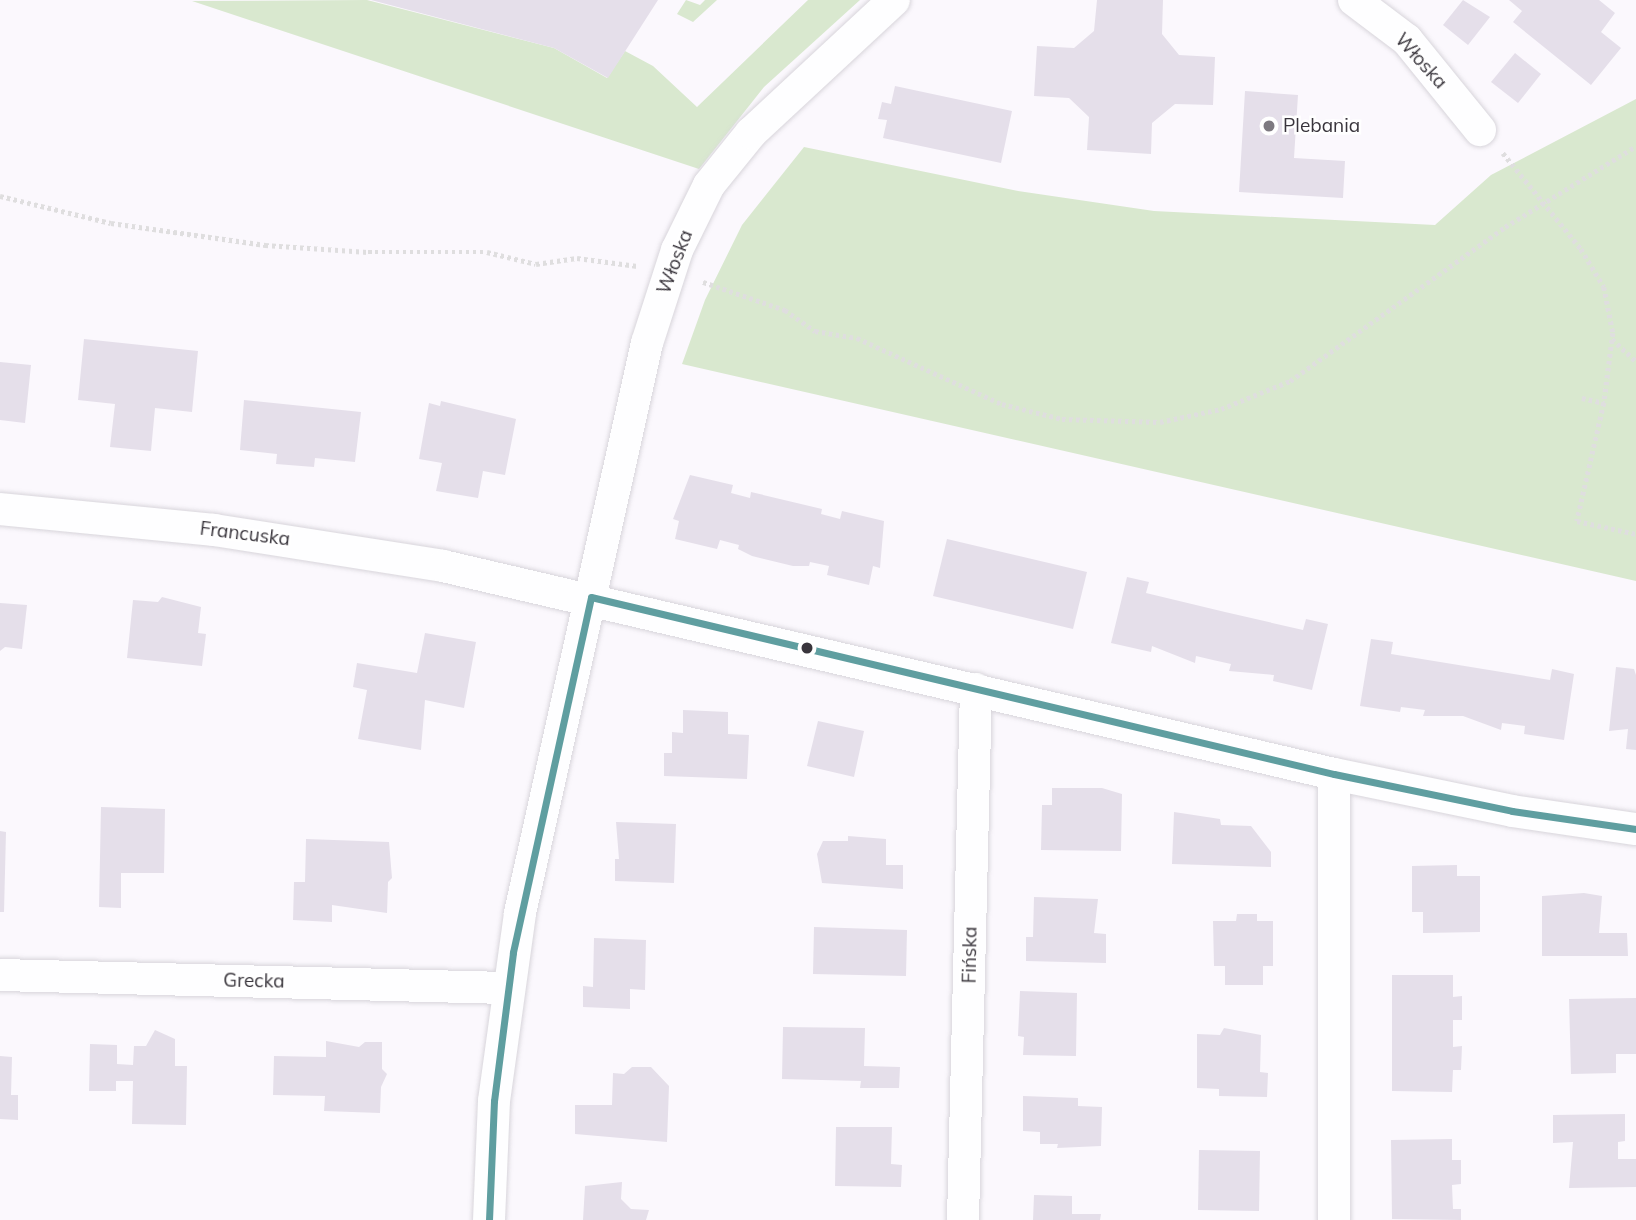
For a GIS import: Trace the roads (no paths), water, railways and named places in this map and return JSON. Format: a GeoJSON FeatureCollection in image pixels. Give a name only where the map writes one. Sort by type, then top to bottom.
{"type":"FeatureCollection","features":[{"type":"Feature","properties":{"kind":"street","name":"Włoska"},"geometry":{"type":"LineString","coordinates":[[591,597],[647,343],[670,270],[709,185],[751,133],[894,0]]}},
{"type":"Feature","properties":{"kind":"street","name":"Włoska"},"geometry":{"type":"LineString","coordinates":[[1354,0],[1407,40],[1480,130]]}},
{"type":"Feature","properties":{"kind":"street","name":"Francuska"},"geometry":{"type":"LineString","coordinates":[[0,509],[292,540],[591,597],[1334,774],[1512,811],[1636,829]]}},
{"type":"Feature","properties":{"kind":"street"},"geometry":{"type":"LineString","coordinates":[[489,1220],[494,1101],[508,988],[591,597]]}},
{"type":"Feature","properties":{"kind":"street","name":"Fińska"},"geometry":{"type":"LineString","coordinates":[[963,1220],[976,689]]}},
{"type":"Feature","properties":{"kind":"street"},"geometry":{"type":"LineString","coordinates":[[1334,774],[1334,1220]]}},
{"type":"Feature","properties":{"kind":"street","name":"Grecka"},"geometry":{"type":"LineString","coordinates":[[0,975],[508,988]]}},
{"type":"Feature","properties":{"kind":"place","name":"Plebania"},"geometry":{"type":"Point","coordinates":[1269,126]}}]}
